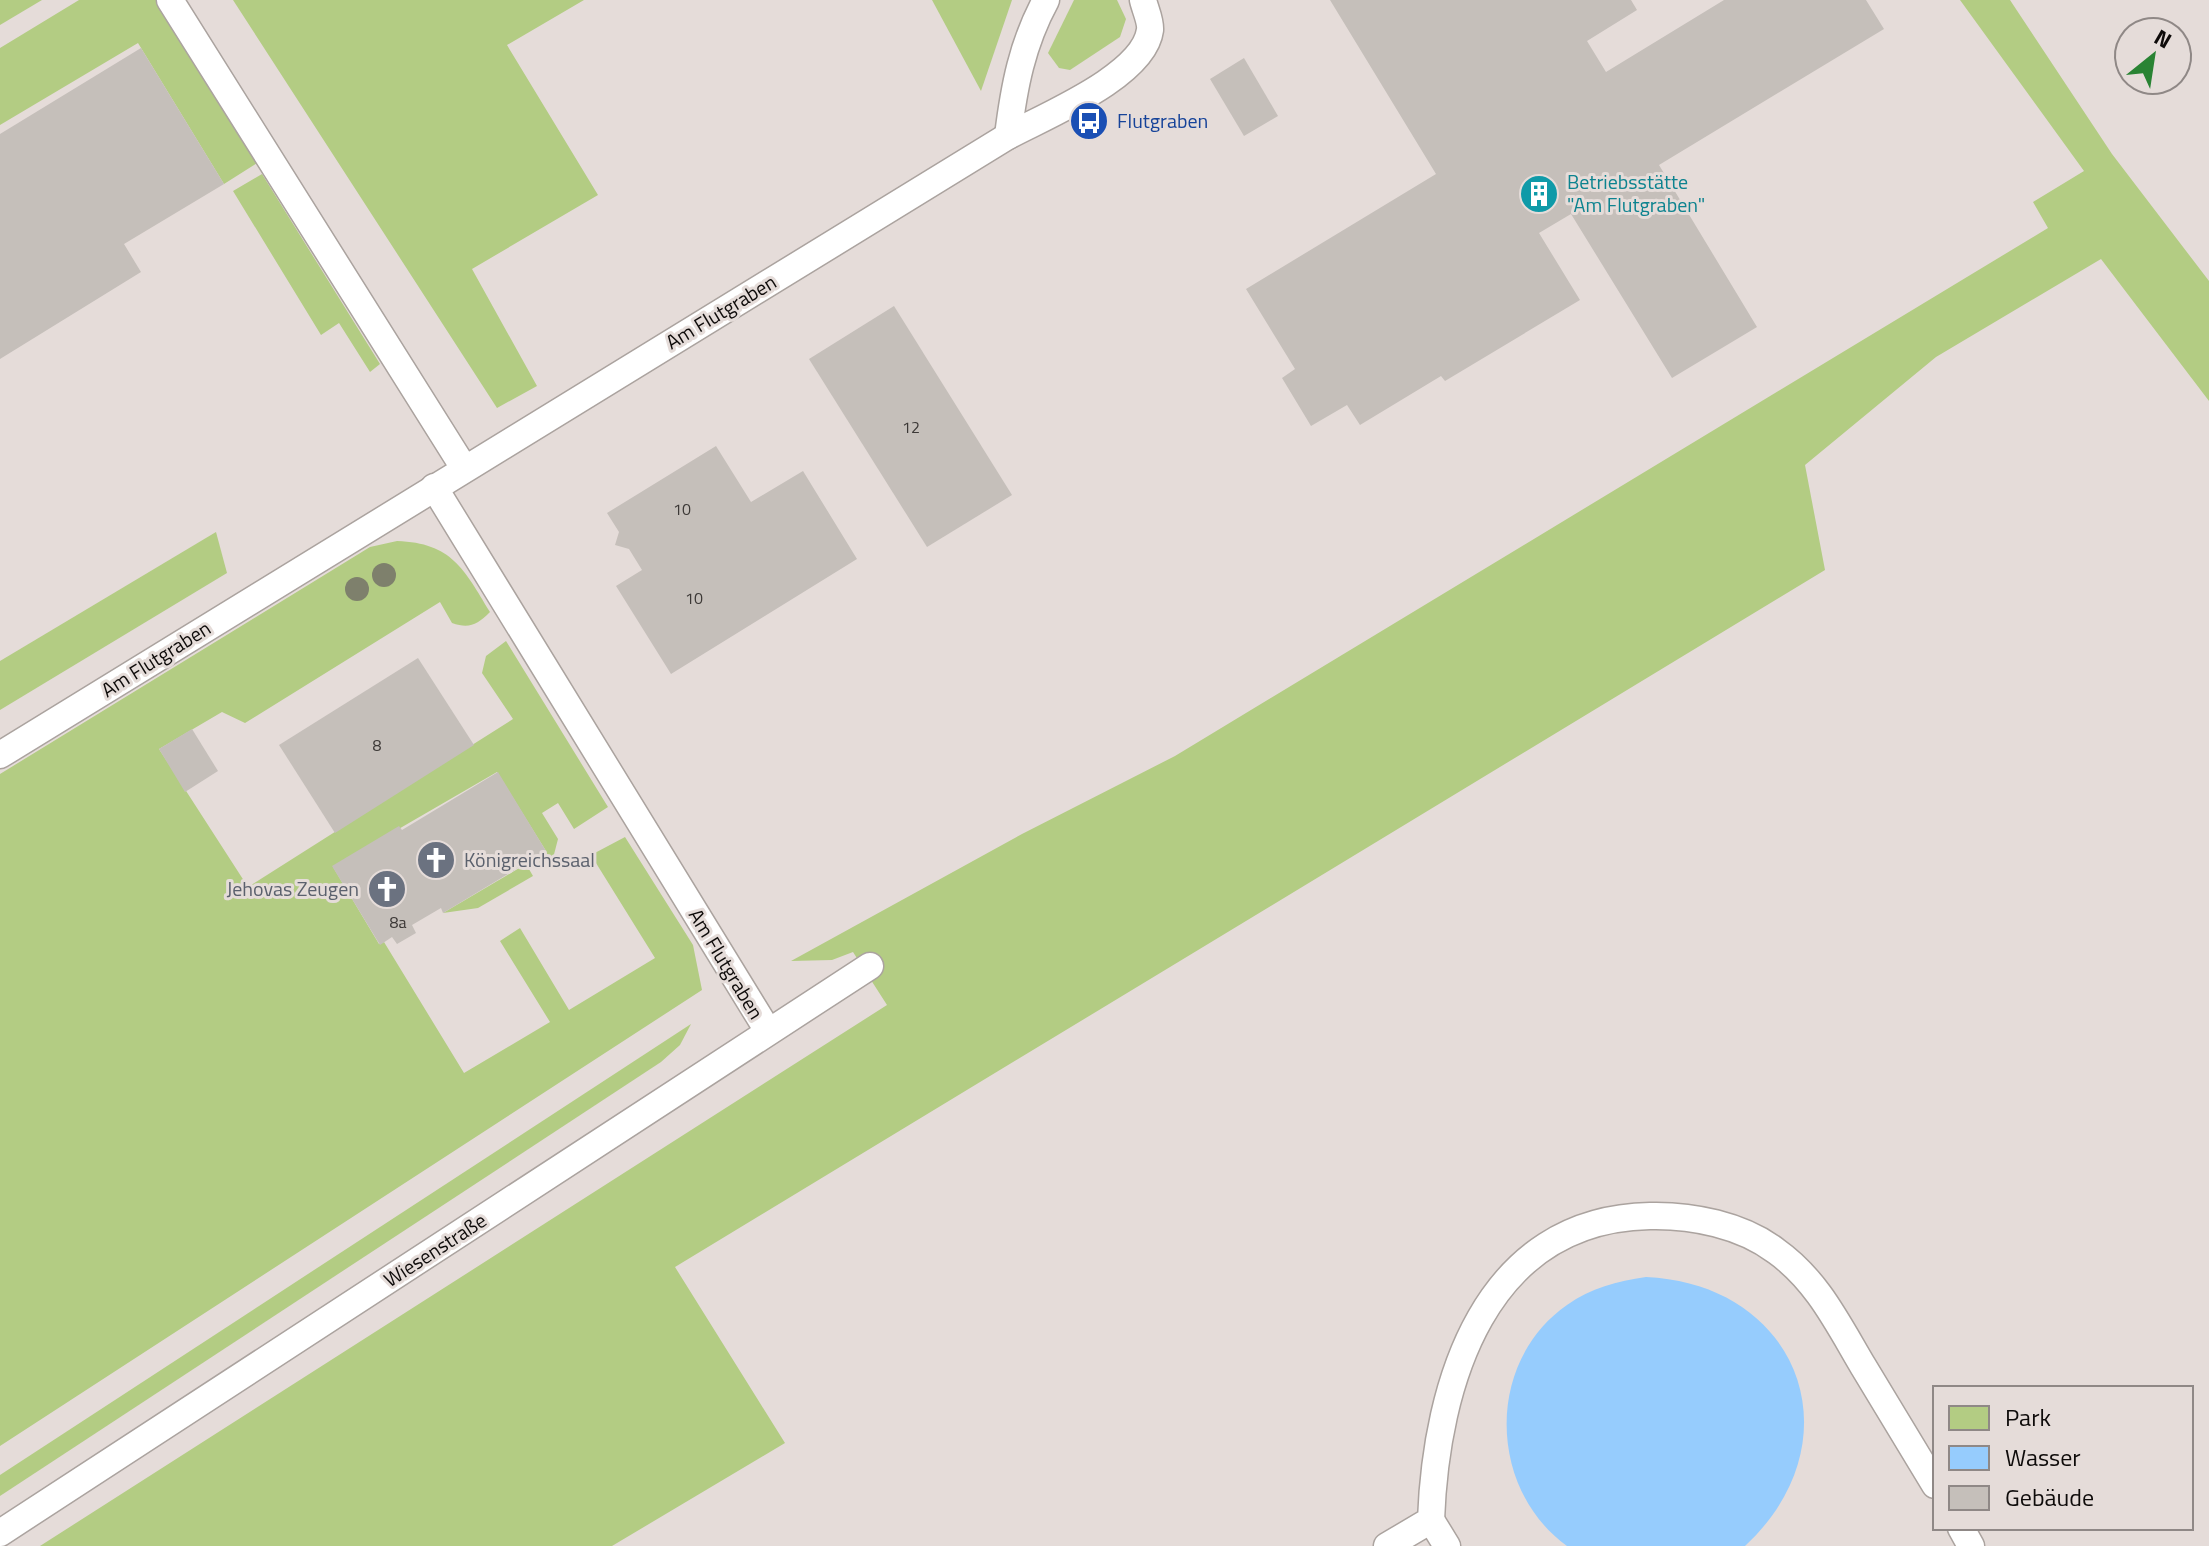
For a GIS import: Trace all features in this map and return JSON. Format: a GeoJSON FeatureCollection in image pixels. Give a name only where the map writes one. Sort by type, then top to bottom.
{"type":"FeatureCollection","features":[{"type":"Feature","properties":{"kind":"lane"},"geometry":{"type":"LineString","coordinates":[[170,0],[464,468]]}},
{"type":"Feature","properties":{"kind":"lane"},"geometry":{"type":"LineString","coordinates":[[1008,136],[1016,75],[1032,26],[1046,0]]}},
{"type":"Feature","properties":{"kind":"lane","name":"Am Flutgraben"},"geometry":{"type":"LineString","coordinates":[[0,755],[1008,136],[1110,80],[1142,53],[1150,29],[1143,0]]}},
{"type":"Feature","properties":{"kind":"lane","name":"Am Flutgraben"},"geometry":{"type":"LineString","coordinates":[[434,487],[768,1031]]}},
{"type":"Feature","properties":{"kind":"lane","name":"Wiesenstraße"},"geometry":{"type":"LineString","coordinates":[[0,1533],[870,966]]}},
{"type":"Feature","properties":{"kind":"lane"},"geometry":{"type":"LineString","coordinates":[[1447,1546],[1431,1520],[1433,1463],[1453,1377],[1470,1332],[1519,1268],[1549,1245],[1584,1228],[1629,1216],[1673,1215],[1723,1225],[1775,1250],[1816,1286],[1933,1482]]}},
{"type":"Feature","properties":{"kind":"lane"},"geometry":{"type":"LineString","coordinates":[[1387,1546],[1431,1520]]}},
{"type":"Feature","properties":{"kind":"green space"},"geometry":{"type":"Polygon","coordinates":[[[0,0],[42,0],[0,25],[0,0]]]}},
{"type":"Feature","properties":{"kind":"green space"},"geometry":{"type":"Polygon","coordinates":[[[79,0],[157,0],[257,163],[224,184],[138,43],[0,125],[0,48],[79,0]]]}},
{"type":"Feature","properties":{"kind":"green space"},"geometry":{"type":"Polygon","coordinates":[[[233,0],[584,0],[507,45],[598,195],[472,269],[537,386],[497,408],[233,0]]]}},
{"type":"Feature","properties":{"kind":"green space"},"geometry":{"type":"Polygon","coordinates":[[[932,0],[1012,0],[981,91],[932,0]]]}},
{"type":"Feature","properties":{"kind":"green space"},"geometry":{"type":"Polygon","coordinates":[[[1074,0],[1117,0],[1126,19],[1120,37],[1070,70],[1059,68],[1048,53],[1074,0]]]}},
{"type":"Feature","properties":{"kind":"green space"},"geometry":{"type":"Polygon","coordinates":[[[1960,0],[2010,0],[2112,154],[2209,281],[2209,401],[2101,259],[1936,357],[1805,465],[1825,570],[675,1267],[785,1443],[612,1546],[40,1546],[887,1005],[853,952],[832,960],[791,961],[1022,834],[1175,756],[2048,228],[2033,202],[2084,171],[1960,0]]]}},
{"type":"Feature","properties":{"kind":"green space"},"geometry":{"type":"Polygon","coordinates":[[[262,174],[380,364],[370,372],[339,323],[321,335],[233,191],[262,174]]]}},
{"type":"Feature","properties":{"kind":"green space"},"geometry":{"type":"Polygon","coordinates":[[[216,532],[227,573],[0,710],[0,661],[216,532]]]}},
{"type":"Feature","properties":{"kind":"green space"},"geometry":{"type":"Polygon","coordinates":[[[397,541],[416,543],[444,553],[464,571],[490,612],[472,625],[458,625],[452,623],[440,602],[245,723],[222,712],[159,749],[248,887],[513,719],[482,673],[486,656],[506,641],[608,807],[574,829],[558,803],[542,813],[558,839],[551,866],[543,870],[537,857],[546,851],[497,772],[333,867],[379,944],[384,942],[464,1073],[550,1022],[500,941],[520,928],[569,1010],[655,958],[591,855],[625,837],[693,945],[702,990],[0,1446],[0,774],[370,547],[397,541]]]}},
{"type":"Feature","properties":{"kind":"green space"},"geometry":{"type":"Polygon","coordinates":[[[526,864],[533,876],[478,908],[443,913],[526,864]]]}},
{"type":"Feature","properties":{"kind":"green space"},"geometry":{"type":"Polygon","coordinates":[[[691,1024],[680,1045],[661,1062],[0,1496],[0,1475],[691,1024]]]}},
{"type":"Feature","properties":{"kind":"water"},"geometry":{"type":"Polygon","coordinates":[[[1646,1277],[1699,1286],[1742,1307],[1775,1338],[1796,1375],[1804,1417],[1799,1461],[1780,1505],[1745,1546],[1567,1546],[1541,1522],[1522,1492],[1511,1460],[1507,1426],[1510,1391],[1521,1359],[1540,1329],[1567,1305],[1605,1286],[1646,1277]]]}},
{"type":"Feature","properties":{"kind":"building","name":"Betriebsstätte \"Am Flutgraben\""},"geometry":{"type":"Polygon","coordinates":[[[1330,0],[1631,0],[1637,10],[1587,41],[1606,72],[1724,0],[1866,0],[1884,29],[1659,165],[1757,327],[1672,378],[1571,214],[1539,233],[1580,300],[1445,381],[1441,376],[1360,425],[1347,405],[1311,426],[1282,378],[1295,369],[1246,289],[1436,174],[1330,0]]]}},
{"type":"Feature","properties":{"kind":"building"},"geometry":{"type":"Polygon","coordinates":[[[141,48],[224,184],[124,244],[141,272],[0,359],[0,134],[141,48]]]}},
{"type":"Feature","properties":{"kind":"building"},"geometry":{"type":"Polygon","coordinates":[[[1244,58],[1278,116],[1244,136],[1210,79],[1244,58]]]}},
{"type":"Feature","properties":{"kind":"building"},"geometry":{"type":"Polygon","coordinates":[[[894,306],[1012,495],[927,547],[809,359],[894,306]]]}},
{"type":"Feature","properties":{"kind":"building"},"geometry":{"type":"Polygon","coordinates":[[[716,446],[751,502],[803,471],[857,559],[671,674],[616,586],[642,570],[629,549],[615,545],[619,532],[607,513],[716,446]]]}},
{"type":"Feature","properties":{"kind":"building"},"geometry":{"type":"Polygon","coordinates":[[[418,658],[474,745],[335,833],[279,745],[418,658]]]}},
{"type":"Feature","properties":{"kind":"building"},"geometry":{"type":"Polygon","coordinates":[[[192,729],[218,771],[185,792],[159,749],[192,729]]]}},
{"type":"Feature","properties":{"kind":"building","name":"Königreichssaal"},"geometry":{"type":"Polygon","coordinates":[[[498,772],[546,851],[443,913],[441,908],[412,925],[416,933],[397,944],[392,937],[380,945],[332,866],[399,826],[402,830],[498,772]]]}},
{"type":"Feature","properties":{"kind":"place","name":"Flutgraben"},"geometry":{"type":"Point","coordinates":[1089,121]}},
{"type":"Feature","properties":{"kind":"place","name":"Betriebsstätte \"Am Flutgraben\""},"geometry":{"type":"Point","coordinates":[1539,194]}},
{"type":"Feature","properties":{"kind":"place","name":"Königreichssaal"},"geometry":{"type":"Point","coordinates":[436,860]}},
{"type":"Feature","properties":{"kind":"place","name":"Jehovas Zeugen"},"geometry":{"type":"Point","coordinates":[387,889]}}]}
